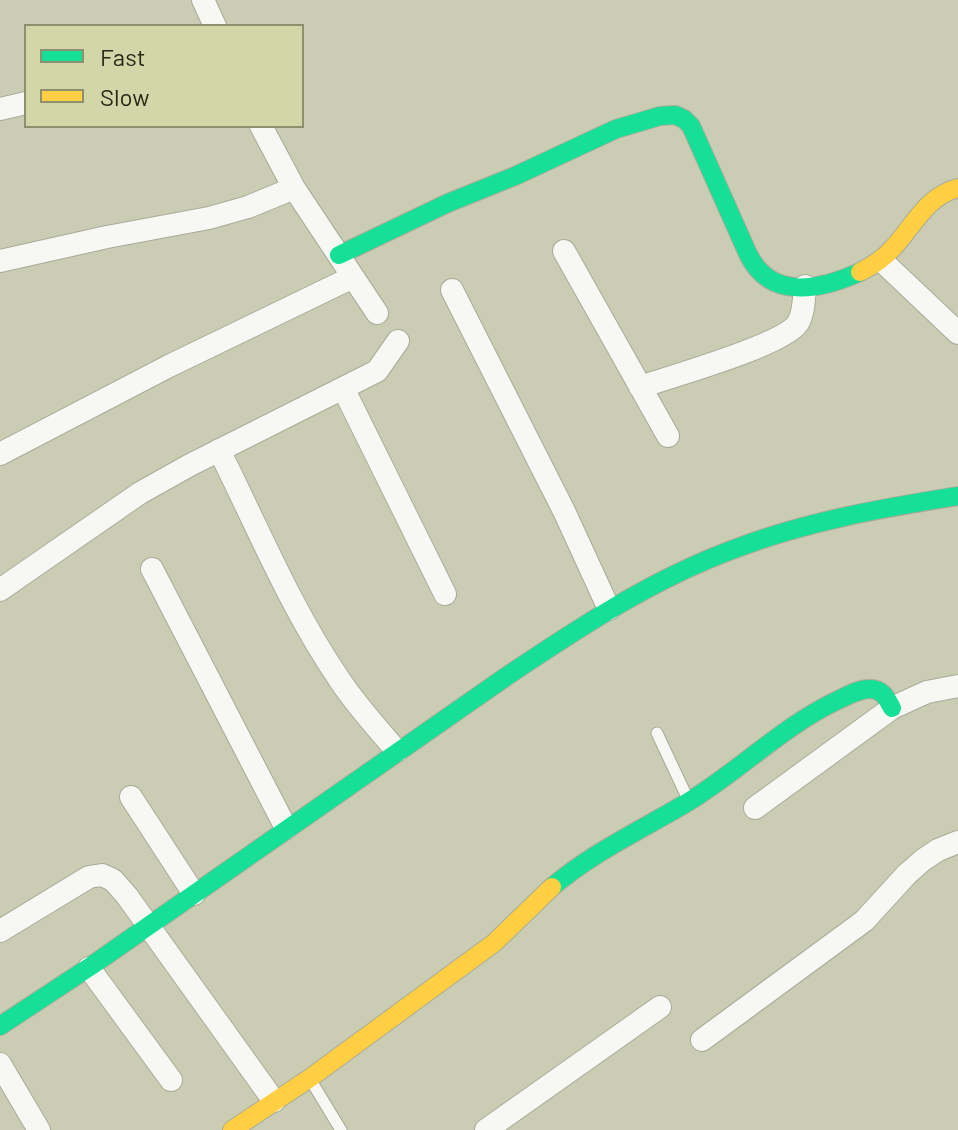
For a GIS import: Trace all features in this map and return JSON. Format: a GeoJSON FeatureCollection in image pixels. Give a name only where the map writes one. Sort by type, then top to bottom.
{"type":"FeatureCollection","features":[{"type":"Feature","properties":{"kind":"street"},"geometry":{"type":"LineString","coordinates":[[203,0],[214,24]]}},
{"type":"Feature","properties":{"kind":"street"},"geometry":{"type":"LineString","coordinates":[[0,109],[24,103]]}},
{"type":"Feature","properties":{"kind":"street"},"geometry":{"type":"LineString","coordinates":[[339,255],[616,129],[660,116],[675,115],[691,126],[747,251],[763,277],[773,282],[828,286],[862,273],[882,261],[926,208],[946,191],[958,188]]}},
{"type":"Feature","properties":{"kind":"street"},"geometry":{"type":"LineString","coordinates":[[262,128],[294,188],[377,313]]}},
{"type":"Feature","properties":{"kind":"street"},"geometry":{"type":"LineString","coordinates":[[0,261],[209,218],[248,207],[294,188]]}},
{"type":"Feature","properties":{"kind":"street"},"geometry":{"type":"LineString","coordinates":[[564,251],[668,436]]}},
{"type":"Feature","properties":{"kind":"street"},"geometry":{"type":"LineString","coordinates":[[882,261],[958,333]]}},
{"type":"Feature","properties":{"kind":"street"},"geometry":{"type":"LineString","coordinates":[[0,454],[169,366],[353,277]]}},
{"type":"Feature","properties":{"kind":"street"},"geometry":{"type":"LineString","coordinates":[[640,387],[739,354],[790,332],[799,322],[805,286]]}},
{"type":"Feature","properties":{"kind":"street"},"geometry":{"type":"LineString","coordinates":[[452,290],[564,511],[609,609]]}},
{"type":"Feature","properties":{"kind":"street"},"geometry":{"type":"LineString","coordinates":[[0,590],[140,493],[377,371],[398,341]]}},
{"type":"Feature","properties":{"kind":"street"},"geometry":{"type":"LineString","coordinates":[[343,388],[445,594]]}},
{"type":"Feature","properties":{"kind":"street"},"geometry":{"type":"LineString","coordinates":[[219,450],[316,642],[355,703],[397,751]]}},
{"type":"Feature","properties":{"kind":"street"},"geometry":{"type":"LineString","coordinates":[[0,1026],[89,968],[583,624],[645,588],[709,559],[774,535],[838,518],[958,496]]}},
{"type":"Feature","properties":{"kind":"street"},"geometry":{"type":"LineString","coordinates":[[152,569],[286,828]]}},
{"type":"Feature","properties":{"kind":"street"},"geometry":{"type":"LineString","coordinates":[[755,808],[892,708],[927,692],[958,686]]}},
{"type":"Feature","properties":{"kind":"street"},"geometry":{"type":"LineString","coordinates":[[232,1130],[310,1078],[494,943],[555,884],[620,840],[689,801],[791,727],[829,704],[869,689],[884,694],[892,708]]}},
{"type":"Feature","properties":{"kind":"street"},"geometry":{"type":"LineString","coordinates":[[131,797],[194,894]]}},
{"type":"Feature","properties":{"kind":"street"},"geometry":{"type":"LineString","coordinates":[[702,1040],[856,928],[923,860],[958,842]]}},
{"type":"Feature","properties":{"kind":"street"},"geometry":{"type":"LineString","coordinates":[[0,931],[89,877],[102,875],[113,880],[149,925],[274,1101]]}},
{"type":"Feature","properties":{"kind":"street"},"geometry":{"type":"LineString","coordinates":[[89,968],[171,1080]]}},
{"type":"Feature","properties":{"kind":"street"},"geometry":{"type":"LineString","coordinates":[[486,1130],[660,1007]]}},
{"type":"Feature","properties":{"kind":"street"},"geometry":{"type":"LineString","coordinates":[[0,1064],[39,1130]]}},
{"type":"Feature","properties":{"kind":"lane"},"geometry":{"type":"LineString","coordinates":[[657,733],[689,801]]}},
{"type":"Feature","properties":{"kind":"lane"},"geometry":{"type":"LineString","coordinates":[[310,1078],[341,1130]]}},
{"type":"Feature","properties":{"kind":"traffic: fast"},"geometry":{"type":"LineString","coordinates":[[339,255],[616,129],[660,116],[675,115],[691,126],[748,254],[758,269],[783,285],[798,287],[813,287],[860,272]]}},
{"type":"Feature","properties":{"kind":"traffic: fast"},"geometry":{"type":"LineString","coordinates":[[0,1026],[507,676],[647,589],[706,560],[791,530],[958,496]]}},
{"type":"Feature","properties":{"kind":"traffic: fast"},"geometry":{"type":"LineString","coordinates":[[552,887],[601,852],[707,790],[797,723],[836,701],[861,690],[874,689],[884,695],[892,708]]}},
{"type":"Feature","properties":{"kind":"traffic: slow"},"geometry":{"type":"LineString","coordinates":[[860,272],[889,253],[937,198],[958,188]]}},
{"type":"Feature","properties":{"kind":"traffic: slow"},"geometry":{"type":"LineString","coordinates":[[232,1130],[310,1078],[494,943],[552,887]]}}]}
